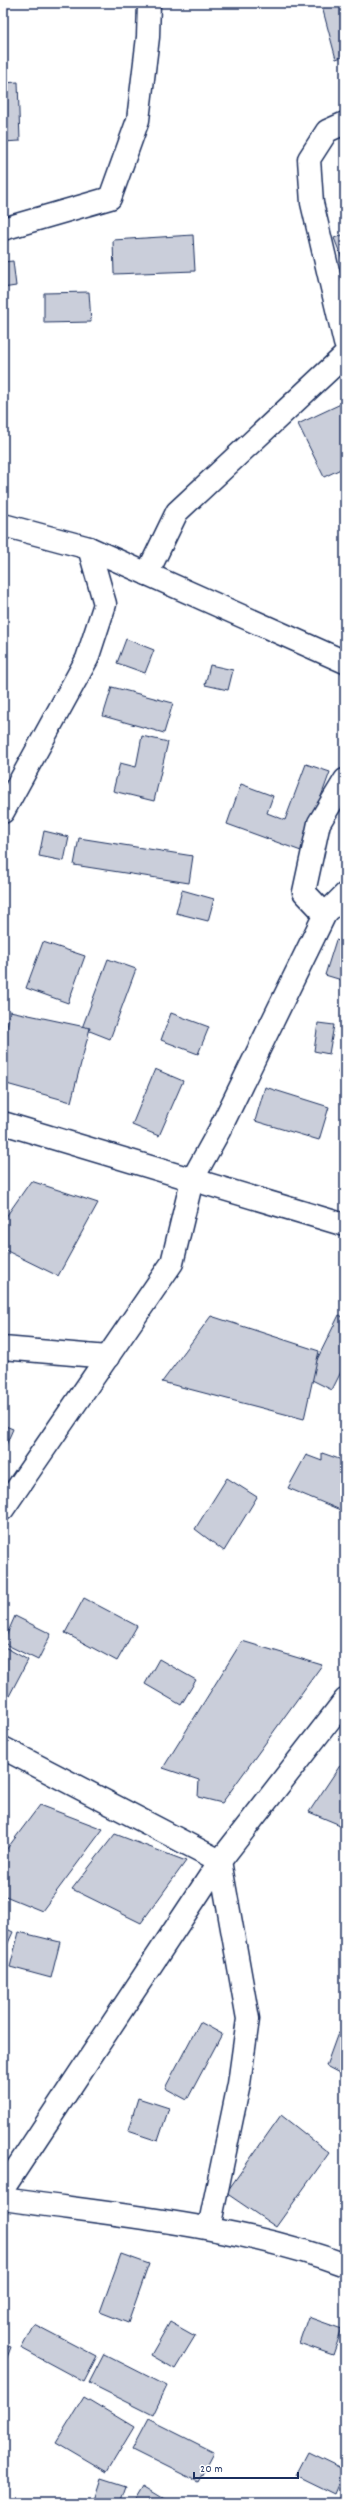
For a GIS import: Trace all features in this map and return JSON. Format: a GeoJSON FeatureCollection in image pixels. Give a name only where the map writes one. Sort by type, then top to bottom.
{"type":"FeatureCollection","features":[{"type":"Feature","properties":{"kind":"street"},"geometry":{"type":"LineString","coordinates":[[3,229],[110,198],[138,120],[148,37],[149,3]]}},
{"type":"Feature","properties":{"kind":"street"},"geometry":{"type":"LineString","coordinates":[[345,123],[327,131],[309,159],[312,203],[345,343]]}},
{"type":"Feature","properties":{"kind":"street"},"geometry":{"type":"LineString","coordinates":[[147,574],[177,512],[345,355]]}},
{"type":"Feature","properties":{"kind":"street"},"geometry":{"type":"LineString","coordinates":[[3,525],[89,548],[345,662]]}},
{"type":"Feature","properties":{"kind":"street"},"geometry":{"type":"LineString","coordinates":[[3,812],[87,659],[105,604],[89,548]]}},
{"type":"Feature","properties":{"kind":"street"},"geometry":{"type":"LineString","coordinates":[[325,914],[304,892],[319,823],[345,780]]}},
{"type":"Feature","properties":{"kind":"street"},"geometry":{"type":"LineString","coordinates":[[3,1509],[172,1263],[192,1180],[219,1131],[325,914],[345,894]]}},
{"type":"Feature","properties":{"kind":"street"},"geometry":{"type":"LineString","coordinates":[[3,1123],[345,1225]]}},
{"type":"Feature","properties":{"kind":"street"},"geometry":{"type":"LineString","coordinates":[[3,1348],[108,1357]]}},
{"type":"Feature","properties":{"kind":"street"},"geometry":{"type":"LineString","coordinates":[[3,2189],[220,1861],[345,1700]]}},
{"type":"Feature","properties":{"kind":"street"},"geometry":{"type":"LineString","coordinates":[[3,1748],[220,1861]]}},
{"type":"Feature","properties":{"kind":"street"},"geometry":{"type":"LineString","coordinates":[[209,2228],[239,2084],[248,2019],[220,1861]]}},
{"type":"Feature","properties":{"kind":"street"},"geometry":{"type":"LineString","coordinates":[[3,2199],[209,2228],[322,2256],[345,2265]]}},
{"type":"Feature","properties":{"kind":"building"},"geometry":{"type":"Polygon","coordinates":[[[321,3],[345,3],[345,56],[336,59],[321,3]]]}},
{"type":"Feature","properties":{"kind":"building"},"geometry":{"type":"Polygon","coordinates":[[[18,82],[20,141],[3,142],[3,83],[18,82]]]}},
{"type":"Feature","properties":{"kind":"building"},"geometry":{"type":"Polygon","coordinates":[[[345,234],[345,266],[334,238],[345,234]]]}},
{"type":"Feature","properties":{"kind":"building"},"geometry":{"type":"Polygon","coordinates":[[[193,235],[195,271],[114,274],[113,240],[193,235]]]}},
{"type":"Feature","properties":{"kind":"building"},"geometry":{"type":"Polygon","coordinates":[[[13,261],[16,286],[3,288],[3,262],[13,261]]]}},
{"type":"Feature","properties":{"kind":"building"},"geometry":{"type":"Polygon","coordinates":[[[89,292],[91,322],[44,323],[44,293],[89,292]]]}},
{"type":"Feature","properties":{"kind":"building"},"geometry":{"type":"Polygon","coordinates":[[[345,402],[345,467],[324,477],[298,424],[345,402]]]}},
{"type":"Feature","properties":{"kind":"building"},"geometry":{"type":"Polygon","coordinates":[[[126,639],[154,650],[145,673],[117,663],[126,639]]]}},
{"type":"Feature","properties":{"kind":"building"},"geometry":{"type":"Polygon","coordinates":[[[210,665],[233,670],[228,690],[205,685],[210,665]]]}},
{"type":"Feature","properties":{"kind":"building"},"geometry":{"type":"Polygon","coordinates":[[[112,687],[173,703],[164,733],[103,716],[112,687]]]}},
{"type":"Feature","properties":{"kind":"building"},"geometry":{"type":"Polygon","coordinates":[[[142,736],[168,742],[154,801],[113,791],[120,763],[136,767],[142,736]]]}},
{"type":"Feature","properties":{"kind":"building"},"geometry":{"type":"Polygon","coordinates":[[[306,764],[330,772],[301,851],[227,824],[241,784],[273,796],[267,813],[285,820],[306,764]]]}},
{"type":"Feature","properties":{"kind":"building"},"geometry":{"type":"Polygon","coordinates":[[[44,831],[69,837],[64,861],[39,856],[44,831]]]}},
{"type":"Feature","properties":{"kind":"building"},"geometry":{"type":"Polygon","coordinates":[[[79,838],[193,856],[189,883],[74,865],[79,838]]]}},
{"type":"Feature","properties":{"kind":"building"},"geometry":{"type":"Polygon","coordinates":[[[182,890],[214,899],[208,921],[176,913],[182,890]]]}},
{"type":"Feature","properties":{"kind":"building"},"geometry":{"type":"Polygon","coordinates":[[[336,940],[345,943],[345,981],[325,975],[336,940]]]}},
{"type":"Feature","properties":{"kind":"building"},"geometry":{"type":"Polygon","coordinates":[[[43,942],[85,956],[68,1003],[26,988],[43,942]]]}},
{"type":"Feature","properties":{"kind":"building"},"geometry":{"type":"Polygon","coordinates":[[[108,959],[136,969],[110,1039],[82,1028],[108,959]]]}},
{"type":"Feature","properties":{"kind":"building"},"geometry":{"type":"Polygon","coordinates":[[[10,1011],[90,1028],[71,1102],[3,1083],[3,1048],[10,1011]]]}},
{"type":"Feature","properties":{"kind":"building"},"geometry":{"type":"Polygon","coordinates":[[[171,1013],[209,1027],[198,1054],[161,1040],[171,1013]]]}},
{"type":"Feature","properties":{"kind":"building"},"geometry":{"type":"Polygon","coordinates":[[[318,1023],[334,1025],[329,1054],[314,1051],[318,1023]]]}},
{"type":"Feature","properties":{"kind":"building"},"geometry":{"type":"Polygon","coordinates":[[[345,1056],[345,1076],[338,1073],[345,1056]]]}},
{"type":"Feature","properties":{"kind":"building"},"geometry":{"type":"Polygon","coordinates":[[[155,1069],[183,1081],[159,1136],[132,1125],[155,1069]]]}},
{"type":"Feature","properties":{"kind":"building"},"geometry":{"type":"Polygon","coordinates":[[[265,1087],[329,1107],[319,1140],[255,1121],[265,1087]]]}},
{"type":"Feature","properties":{"kind":"building"},"geometry":{"type":"Polygon","coordinates":[[[31,1181],[98,1203],[58,1276],[3,1249],[3,1221],[31,1181]]]}},
{"type":"Feature","properties":{"kind":"building"},"geometry":{"type":"Polygon","coordinates":[[[339,1315],[345,1318],[345,1364],[332,1390],[308,1378],[339,1315]]]}},
{"type":"Feature","properties":{"kind":"building"},"geometry":{"type":"Polygon","coordinates":[[[211,1316],[319,1351],[304,1419],[162,1382],[211,1316]]]}},
{"type":"Feature","properties":{"kind":"building"},"geometry":{"type":"Polygon","coordinates":[[[3,1425],[13,1429],[3,1452],[3,1425]]]}},
{"type":"Feature","properties":{"kind":"building"},"geometry":{"type":"Polygon","coordinates":[[[322,1453],[345,1461],[345,1512],[288,1488],[306,1455],[322,1461],[322,1453]]]}},
{"type":"Feature","properties":{"kind":"building"},"geometry":{"type":"Polygon","coordinates":[[[227,1478],[257,1497],[224,1551],[195,1529],[227,1478]]]}},
{"type":"Feature","properties":{"kind":"building"},"geometry":{"type":"Polygon","coordinates":[[[84,1598],[137,1626],[117,1661],[65,1633],[84,1598]]]}},
{"type":"Feature","properties":{"kind":"building"},"geometry":{"type":"Polygon","coordinates":[[[15,1616],[51,1634],[38,1660],[3,1643],[15,1616]]]}},
{"type":"Feature","properties":{"kind":"building"},"geometry":{"type":"Polygon","coordinates":[[[242,1641],[322,1665],[222,1803],[198,1797],[199,1780],[163,1768],[242,1641]]]}},
{"type":"Feature","properties":{"kind":"building"},"geometry":{"type":"Polygon","coordinates":[[[3,1646],[28,1660],[7,1700],[3,1698],[3,1646]]]}},
{"type":"Feature","properties":{"kind":"building"},"geometry":{"type":"Polygon","coordinates":[[[159,1659],[196,1680],[181,1705],[145,1684],[159,1659]]]}},
{"type":"Feature","properties":{"kind":"building"},"geometry":{"type":"Polygon","coordinates":[[[345,1758],[345,1827],[309,1812],[345,1758]]]}},
{"type":"Feature","properties":{"kind":"building"},"geometry":{"type":"Polygon","coordinates":[[[40,1805],[103,1829],[42,1911],[3,1895],[3,1854],[40,1805]]]}},
{"type":"Feature","properties":{"kind":"building"},"geometry":{"type":"Polygon","coordinates":[[[115,1834],[186,1861],[141,1923],[72,1889],[115,1834]]]}},
{"type":"Feature","properties":{"kind":"building"},"geometry":{"type":"Polygon","coordinates":[[[3,1927],[13,1932],[3,1954],[3,1927]]]}},
{"type":"Feature","properties":{"kind":"building"},"geometry":{"type":"Polygon","coordinates":[[[19,1932],[60,1942],[51,1978],[10,1967],[19,1932]]]}},
{"type":"Feature","properties":{"kind":"building"},"geometry":{"type":"Polygon","coordinates":[[[200,2022],[222,2034],[187,2100],[165,2088],[200,2022]]]}},
{"type":"Feature","properties":{"kind":"building"},"geometry":{"type":"Polygon","coordinates":[[[338,2033],[345,2036],[345,2076],[326,2066],[338,2033]]]}},
{"type":"Feature","properties":{"kind":"building"},"geometry":{"type":"Polygon","coordinates":[[[138,2098],[169,2108],[158,2141],[128,2131],[138,2098]]]}},
{"type":"Feature","properties":{"kind":"building"},"geometry":{"type":"Polygon","coordinates":[[[281,2115],[329,2153],[276,2227],[226,2193],[281,2115]]]}},
{"type":"Feature","properties":{"kind":"building"},"geometry":{"type":"Polygon","coordinates":[[[121,2254],[149,2264],[128,2323],[100,2312],[121,2254]]]}},
{"type":"Feature","properties":{"kind":"building"},"geometry":{"type":"Polygon","coordinates":[[[308,2317],[342,2329],[333,2355],[299,2343],[308,2317]]]}},
{"type":"Feature","properties":{"kind":"building"},"geometry":{"type":"Polygon","coordinates":[[[170,2322],[195,2336],[175,2369],[151,2355],[170,2322]]]}},
{"type":"Feature","properties":{"kind":"building"},"geometry":{"type":"Polygon","coordinates":[[[34,2324],[97,2357],[84,2382],[21,2348],[34,2324]]]}},
{"type":"Feature","properties":{"kind":"building"},"geometry":{"type":"Polygon","coordinates":[[[3,2344],[11,2347],[3,2368],[3,2344]]]}},
{"type":"Feature","properties":{"kind":"building"},"geometry":{"type":"Polygon","coordinates":[[[104,2354],[167,2386],[153,2415],[89,2383],[104,2354]]]}},
{"type":"Feature","properties":{"kind":"building"},"geometry":{"type":"Polygon","coordinates":[[[84,2397],[134,2427],[107,2472],[56,2442],[84,2397]]]}},
{"type":"Feature","properties":{"kind":"building"},"geometry":{"type":"Polygon","coordinates":[[[148,2419],[214,2452],[198,2482],[132,2449],[148,2419]]]}},
{"type":"Feature","properties":{"kind":"building"},"geometry":{"type":"Polygon","coordinates":[[[308,2452],[345,2470],[335,2494],[296,2475],[308,2452]]]}},
{"type":"Feature","properties":{"kind":"building"},"geometry":{"type":"Polygon","coordinates":[[[101,2478],[126,2486],[120,2503],[93,2503],[101,2478]]]}},
{"type":"Feature","properties":{"kind":"building"},"geometry":{"type":"Polygon","coordinates":[[[143,2486],[171,2503],[133,2503],[143,2486]]]}}]}
